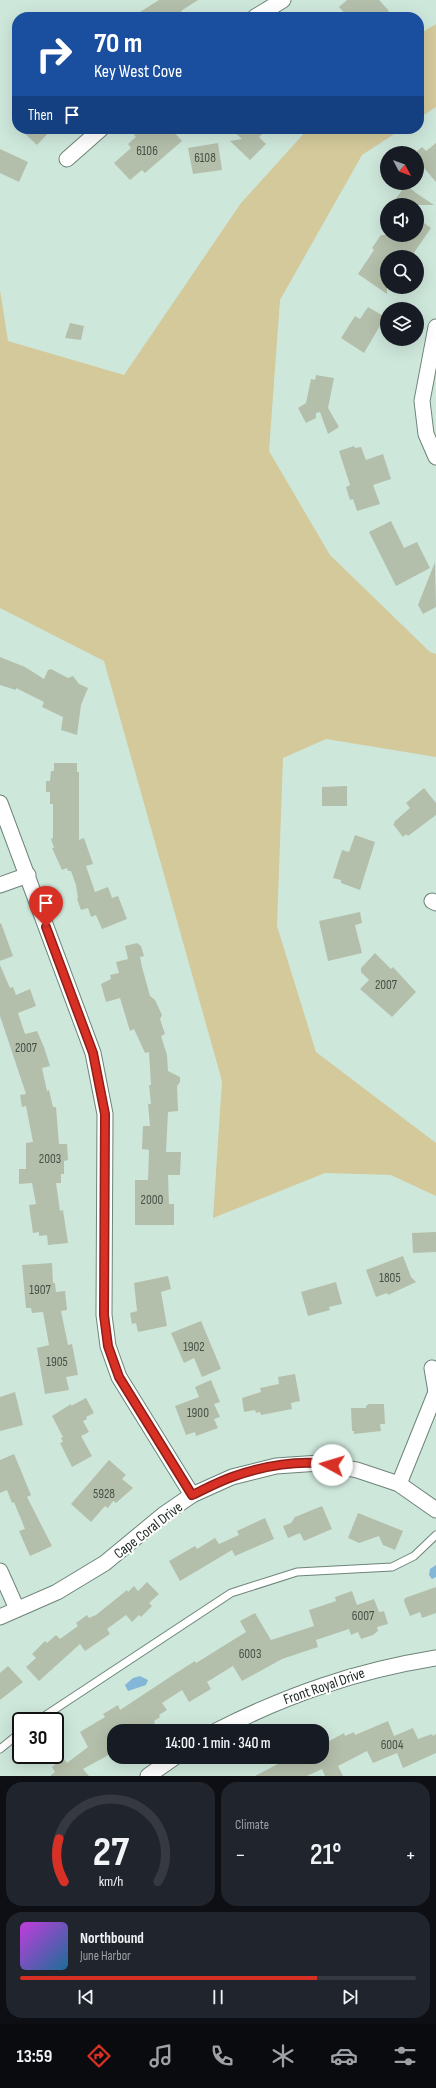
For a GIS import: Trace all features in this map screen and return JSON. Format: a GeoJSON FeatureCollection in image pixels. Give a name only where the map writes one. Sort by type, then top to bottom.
{"type":"FeatureCollection","features":[{"type":"Feature","properties":{"kind":"street"},"geometry":{"type":"LineString","coordinates":[[263,12],[283,0]]}},
{"type":"Feature","properties":{"kind":"street"},"geometry":{"type":"LineString","coordinates":[[67,159],[95,134]]}},
{"type":"Feature","properties":{"kind":"street"},"geometry":{"type":"LineString","coordinates":[[436,327],[422,401],[426,434],[436,457]]}},
{"type":"Feature","properties":{"kind":"street"},"geometry":{"type":"LineString","coordinates":[[0,803],[93,1053],[100,1085],[105,1114],[104,1315],[108,1346],[119,1377],[192,1495]]}},
{"type":"Feature","properties":{"kind":"street"},"geometry":{"type":"LineString","coordinates":[[0,885],[28,875]]}},
{"type":"Feature","properties":{"kind":"street"},"geometry":{"type":"LineString","coordinates":[[399,1484],[436,1392],[432,1368]]}},
{"type":"Feature","properties":{"kind":"street","name":"Cape Coral Drive"},"geometry":{"type":"LineString","coordinates":[[0,1617],[57,1592],[105,1563],[163,1515],[192,1495],[232,1477],[276,1466],[320,1463],[357,1470],[399,1484],[436,1510]]}},
{"type":"Feature","properties":{"kind":"street"},"geometry":{"type":"LineString","coordinates":[[0,1571],[17,1609]]}},
{"type":"Feature","properties":{"kind":"street","name":"Front Royal Drive"},"geometry":{"type":"LineString","coordinates":[[230,1724],[262,1708],[309,1689],[357,1673],[436,1658]]}},
{"type":"Feature","properties":{"kind":"street"},"geometry":{"type":"LineString","coordinates":[[148,1776],[165,1764]]}},
{"type":"Feature","properties":{"kind":"lane"},"geometry":{"type":"LineString","coordinates":[[51,1712],[230,1593],[297,1572],[392,1567],[414,1556],[436,1535]]}},
{"type":"Feature","properties":{"kind":"lane"},"geometry":{"type":"LineString","coordinates":[[0,1749],[12,1739]]}},
{"type":"Feature","properties":{"kind":"shaded area"},"geometry":{"type":"Polygon","coordinates":[[[436,24],[436,107],[424,115],[424,31],[436,24]]]}},
{"type":"Feature","properties":{"kind":"shaded area"},"geometry":{"type":"Polygon","coordinates":[[[303,134],[394,134],[362,155],[280,300],[269,451],[330,555],[430,652],[436,654],[436,757],[326,739],[283,758],[277,926],[316,1052],[436,1143],[436,1196],[391,1175],[325,1173],[213,1218],[222,1081],[104,661],[0,608],[0,290],[8,341],[124,375],[241,203],[303,134]]]}},
{"type":"Feature","properties":{"kind":"water"},"geometry":{"type":"Polygon","coordinates":[[[436,1565],[436,1577],[432,1579],[429,1575],[430,1569],[436,1565]]]}},
{"type":"Feature","properties":{"kind":"water"},"geometry":{"type":"Polygon","coordinates":[[[140,1676],[148,1680],[146,1685],[128,1691],[125,1685],[133,1678],[140,1676]]]}},
{"type":"Feature","properties":{"kind":"building"},"geometry":{"type":"Polygon","coordinates":[[[159,0],[198,0],[181,11],[182,12],[140,12],[159,0]]]}},
{"type":"Feature","properties":{"kind":"building"},"geometry":{"type":"Polygon","coordinates":[[[347,0],[379,0],[389,11],[344,12],[339,7],[347,0]]]}},
{"type":"Feature","properties":{"kind":"building"},"geometry":{"type":"Polygon","coordinates":[[[25,134],[47,134],[37,145],[25,134]]]}},
{"type":"Feature","properties":{"kind":"building"},"geometry":{"type":"Polygon","coordinates":[[[176,134],[182,141],[145,173],[142,170],[130,180],[114,163],[131,148],[128,144],[136,137],[134,135],[176,134]]]}},
{"type":"Feature","properties":{"kind":"building"},"geometry":{"type":"Polygon","coordinates":[[[236,134],[262,134],[259,137],[266,144],[250,160],[230,141],[242,139],[236,134]]]}},
{"type":"Feature","properties":{"kind":"building"},"geometry":{"type":"Polygon","coordinates":[[[218,143],[222,170],[193,174],[188,148],[218,143]]]}},
{"type":"Feature","properties":{"kind":"building"},"geometry":{"type":"Polygon","coordinates":[[[436,143],[436,182],[424,168],[424,149],[426,151],[436,143]]]}},
{"type":"Feature","properties":{"kind":"building"},"geometry":{"type":"Polygon","coordinates":[[[0,149],[28,162],[19,182],[0,173],[0,149]]]}},
{"type":"Feature","properties":{"kind":"building"},"geometry":{"type":"Polygon","coordinates":[[[402,190],[412,190],[424,198],[396,198],[402,190]]]}},
{"type":"Feature","properties":{"kind":"building"},"geometry":{"type":"Polygon","coordinates":[[[424,198],[434,205],[424,205],[424,198]]]}},
{"type":"Feature","properties":{"kind":"building"},"geometry":{"type":"Polygon","coordinates":[[[424,223],[431,228],[424,238],[424,223]]]}},
{"type":"Feature","properties":{"kind":"building"},"geometry":{"type":"Polygon","coordinates":[[[380,236],[380,242],[421,242],[416,250],[380,250],[380,289],[358,274],[374,250],[372,248],[380,236]]]}},
{"type":"Feature","properties":{"kind":"building"},"geometry":{"type":"Polygon","coordinates":[[[368,307],[380,314],[380,326],[364,353],[341,338],[355,316],[360,319],[368,307]]]}},
{"type":"Feature","properties":{"kind":"building"},"geometry":{"type":"Polygon","coordinates":[[[70,323],[84,326],[81,340],[65,338],[70,323]]]}},
{"type":"Feature","properties":{"kind":"building"},"geometry":{"type":"Polygon","coordinates":[[[316,375],[334,378],[328,408],[339,427],[328,434],[320,412],[316,413],[316,418],[306,423],[298,408],[306,403],[311,379],[315,380],[316,375]]]}},
{"type":"Feature","properties":{"kind":"building"},"geometry":{"type":"Polygon","coordinates":[[[354,446],[355,448],[361,447],[366,460],[383,454],[391,479],[373,485],[380,504],[357,511],[353,499],[350,500],[346,487],[350,485],[339,451],[354,446]]]}},
{"type":"Feature","properties":{"kind":"building"},"geometry":{"type":"Polygon","coordinates":[[[391,521],[404,548],[417,542],[430,568],[396,586],[369,532],[391,521]]]}},
{"type":"Feature","properties":{"kind":"building"},"geometry":{"type":"Polygon","coordinates":[[[435,562],[436,607],[423,614],[418,605],[435,562]]]}},
{"type":"Feature","properties":{"kind":"building"},"geometry":{"type":"Polygon","coordinates":[[[0,657],[25,667],[44,679],[48,670],[51,669],[68,678],[73,676],[79,684],[88,688],[81,705],[77,735],[61,730],[63,717],[42,707],[44,702],[16,688],[16,690],[0,685],[0,657]]]}},
{"type":"Feature","properties":{"kind":"building"},"geometry":{"type":"Polygon","coordinates":[[[54,763],[77,763],[77,772],[79,772],[79,840],[84,838],[93,864],[86,866],[95,892],[108,887],[112,898],[118,896],[127,919],[102,929],[96,915],[91,917],[88,908],[81,910],[77,899],[76,885],[71,871],[68,871],[67,868],[62,870],[52,848],[54,848],[51,839],[53,838],[53,804],[50,804],[50,792],[46,792],[46,781],[50,781],[51,771],[54,771],[54,763]]]}},
{"type":"Feature","properties":{"kind":"building"},"geometry":{"type":"Polygon","coordinates":[[[347,786],[347,806],[322,806],[322,787],[347,786]]]}},
{"type":"Feature","properties":{"kind":"building"},"geometry":{"type":"Polygon","coordinates":[[[424,788],[436,803],[436,815],[408,836],[406,834],[403,837],[393,824],[410,808],[406,803],[424,788]]]}},
{"type":"Feature","properties":{"kind":"building"},"geometry":{"type":"Polygon","coordinates":[[[355,835],[375,842],[360,890],[341,883],[341,880],[333,878],[342,850],[349,852],[355,835]]]}},
{"type":"Feature","properties":{"kind":"building"},"geometry":{"type":"Polygon","coordinates":[[[360,912],[362,923],[355,925],[362,953],[328,961],[319,921],[360,912]]]}},
{"type":"Feature","properties":{"kind":"building"},"geometry":{"type":"Polygon","coordinates":[[[1,923],[13,956],[0,961],[0,924],[1,923]]]}},
{"type":"Feature","properties":{"kind":"building"},"geometry":{"type":"Polygon","coordinates":[[[137,943],[141,946],[144,956],[140,957],[150,996],[155,1000],[162,1015],[160,1019],[165,1034],[161,1036],[167,1055],[168,1071],[180,1077],[180,1082],[177,1086],[178,1111],[168,1112],[166,1152],[181,1152],[180,1175],[168,1175],[169,1204],[174,1204],[174,1225],[135,1225],[135,1180],[148,1180],[149,1150],[142,1149],[143,1126],[150,1126],[148,1104],[151,1104],[149,1085],[151,1085],[149,1052],[145,1053],[134,1029],[130,1031],[120,998],[106,1002],[101,984],[111,979],[110,975],[119,973],[116,962],[128,959],[125,946],[137,943]]]}},
{"type":"Feature","properties":{"kind":"building"},"geometry":{"type":"Polygon","coordinates":[[[375,953],[391,969],[393,967],[416,992],[392,1017],[360,989],[369,980],[361,972],[361,968],[375,953]]]}},
{"type":"Feature","properties":{"kind":"building"},"geometry":{"type":"Polygon","coordinates":[[[0,965],[10,988],[13,987],[16,995],[30,989],[36,1006],[18,1013],[25,1034],[37,1031],[44,1047],[50,1066],[42,1068],[47,1091],[49,1090],[53,1107],[56,1107],[59,1144],[67,1144],[68,1160],[64,1161],[64,1174],[61,1174],[61,1183],[56,1183],[60,1211],[63,1210],[68,1243],[48,1245],[47,1235],[39,1236],[39,1232],[33,1233],[29,1205],[36,1204],[32,1183],[19,1184],[19,1169],[26,1169],[26,1143],[33,1142],[26,1106],[22,1107],[20,1095],[26,1094],[0,1016],[0,965]]]}},
{"type":"Feature","properties":{"kind":"building"},"geometry":{"type":"Polygon","coordinates":[[[436,1232],[436,1252],[413,1253],[412,1233],[436,1232]]]}},
{"type":"Feature","properties":{"kind":"building"},"geometry":{"type":"Polygon","coordinates":[[[403,1256],[411,1277],[416,1282],[388,1295],[387,1293],[376,1297],[366,1270],[403,1256]]]}},
{"type":"Feature","properties":{"kind":"building"},"geometry":{"type":"Polygon","coordinates":[[[52,1263],[53,1283],[55,1283],[56,1292],[65,1291],[67,1310],[61,1311],[68,1345],[72,1344],[78,1375],[66,1377],[69,1390],[45,1394],[37,1348],[49,1345],[43,1312],[32,1313],[31,1308],[26,1308],[22,1265],[52,1263]]]}},
{"type":"Feature","properties":{"kind":"building"},"geometry":{"type":"Polygon","coordinates":[[[168,1276],[171,1289],[161,1292],[167,1326],[138,1332],[136,1323],[132,1324],[130,1313],[137,1311],[134,1283],[168,1276]]]}},
{"type":"Feature","properties":{"kind":"building"},"geometry":{"type":"Polygon","coordinates":[[[336,1282],[342,1304],[329,1307],[330,1310],[308,1316],[301,1292],[336,1282]]]}},
{"type":"Feature","properties":{"kind":"building"},"geometry":{"type":"Polygon","coordinates":[[[201,1321],[221,1369],[202,1377],[194,1358],[184,1363],[171,1333],[201,1321]]]}},
{"type":"Feature","properties":{"kind":"building"},"geometry":{"type":"Polygon","coordinates":[[[295,1374],[300,1401],[291,1403],[292,1409],[261,1415],[260,1412],[256,1413],[255,1410],[244,1412],[242,1398],[261,1392],[260,1388],[279,1384],[278,1377],[295,1374]]]}},
{"type":"Feature","properties":{"kind":"building"},"geometry":{"type":"Polygon","coordinates":[[[211,1380],[220,1402],[214,1404],[220,1417],[214,1419],[218,1428],[196,1436],[195,1432],[186,1435],[175,1406],[199,1397],[195,1387],[211,1380]]]}},
{"type":"Feature","properties":{"kind":"building"},"geometry":{"type":"Polygon","coordinates":[[[15,1392],[23,1425],[0,1431],[0,1397],[15,1392]]]}},
{"type":"Feature","properties":{"kind":"building"},"geometry":{"type":"Polygon","coordinates":[[[86,1398],[94,1413],[86,1417],[87,1419],[83,1421],[89,1432],[81,1436],[92,1456],[72,1467],[60,1443],[63,1442],[61,1438],[63,1437],[52,1416],[71,1404],[71,1406],[86,1398]]]}},
{"type":"Feature","properties":{"kind":"building"},"geometry":{"type":"Polygon","coordinates":[[[369,1404],[384,1404],[385,1424],[380,1424],[381,1431],[354,1434],[354,1431],[352,1431],[351,1408],[366,1408],[369,1404]]]}},
{"type":"Feature","properties":{"kind":"building"},"geometry":{"type":"Polygon","coordinates":[[[14,1454],[31,1495],[27,1497],[52,1546],[30,1556],[19,1531],[25,1529],[14,1502],[12,1503],[7,1490],[0,1493],[0,1460],[14,1454]]]}},
{"type":"Feature","properties":{"kind":"building"},"geometry":{"type":"Polygon","coordinates":[[[109,1460],[126,1475],[122,1479],[133,1488],[116,1503],[113,1501],[108,1508],[105,1506],[91,1522],[71,1504],[109,1460]]]}},
{"type":"Feature","properties":{"kind":"building"},"geometry":{"type":"Polygon","coordinates":[[[322,1506],[332,1529],[304,1541],[300,1533],[288,1538],[283,1526],[291,1523],[295,1517],[322,1506]]]}},
{"type":"Feature","properties":{"kind":"building"},"geometry":{"type":"Polygon","coordinates":[[[358,1513],[403,1531],[395,1550],[383,1545],[379,1536],[359,1543],[348,1538],[358,1513]]]}},
{"type":"Feature","properties":{"kind":"building"},"geometry":{"type":"Polygon","coordinates":[[[265,1518],[274,1539],[235,1556],[232,1550],[180,1581],[169,1561],[195,1546],[197,1549],[215,1538],[219,1544],[239,1535],[237,1531],[265,1518]]]}},
{"type":"Feature","properties":{"kind":"building"},"geometry":{"type":"Polygon","coordinates":[[[147,1582],[159,1594],[149,1603],[152,1606],[141,1617],[139,1615],[132,1622],[126,1615],[107,1629],[110,1634],[85,1651],[80,1644],[39,1681],[26,1667],[36,1658],[32,1654],[45,1641],[47,1643],[56,1635],[60,1639],[78,1626],[76,1623],[87,1615],[89,1618],[96,1615],[127,1590],[128,1592],[134,1586],[138,1591],[147,1582]]]}},
{"type":"Feature","properties":{"kind":"building"},"geometry":{"type":"Polygon","coordinates":[[[436,1587],[436,1613],[422,1618],[420,1612],[410,1616],[404,1601],[405,1598],[436,1587]]]}},
{"type":"Feature","properties":{"kind":"building"},"geometry":{"type":"Polygon","coordinates":[[[352,1591],[357,1605],[374,1599],[379,1612],[384,1611],[388,1624],[377,1627],[378,1631],[373,1635],[361,1639],[358,1632],[351,1635],[349,1629],[316,1640],[318,1647],[282,1659],[242,1681],[233,1666],[207,1682],[211,1689],[189,1702],[182,1690],[162,1703],[167,1710],[159,1715],[160,1717],[154,1721],[155,1723],[154,1724],[107,1724],[107,1756],[83,1769],[89,1776],[50,1776],[55,1772],[52,1767],[56,1764],[64,1764],[64,1759],[67,1763],[88,1747],[80,1732],[105,1717],[103,1714],[118,1705],[120,1710],[195,1661],[196,1663],[246,1632],[240,1621],[255,1613],[271,1640],[314,1626],[309,1610],[336,1601],[335,1597],[352,1591]]]}},
{"type":"Feature","properties":{"kind":"building"},"geometry":{"type":"Polygon","coordinates":[[[8,1666],[23,1682],[0,1700],[0,1673],[8,1666]]]}},
{"type":"Feature","properties":{"kind":"building"},"geometry":{"type":"Polygon","coordinates":[[[388,1721],[394,1736],[413,1728],[418,1739],[436,1734],[436,1753],[403,1768],[397,1753],[373,1763],[367,1751],[338,1766],[343,1776],[325,1776],[322,1769],[307,1776],[255,1776],[278,1764],[329,1764],[329,1741],[344,1733],[345,1736],[354,1732],[355,1735],[388,1721]]]}},
{"type":"Feature","properties":{"kind":"route"},"geometry":{"type":"LineString","coordinates":[[46,927],[93,1053],[105,1114],[104,1315],[108,1346],[119,1377],[192,1495],[232,1477],[276,1466],[320,1463],[332,1465]]}}]}
